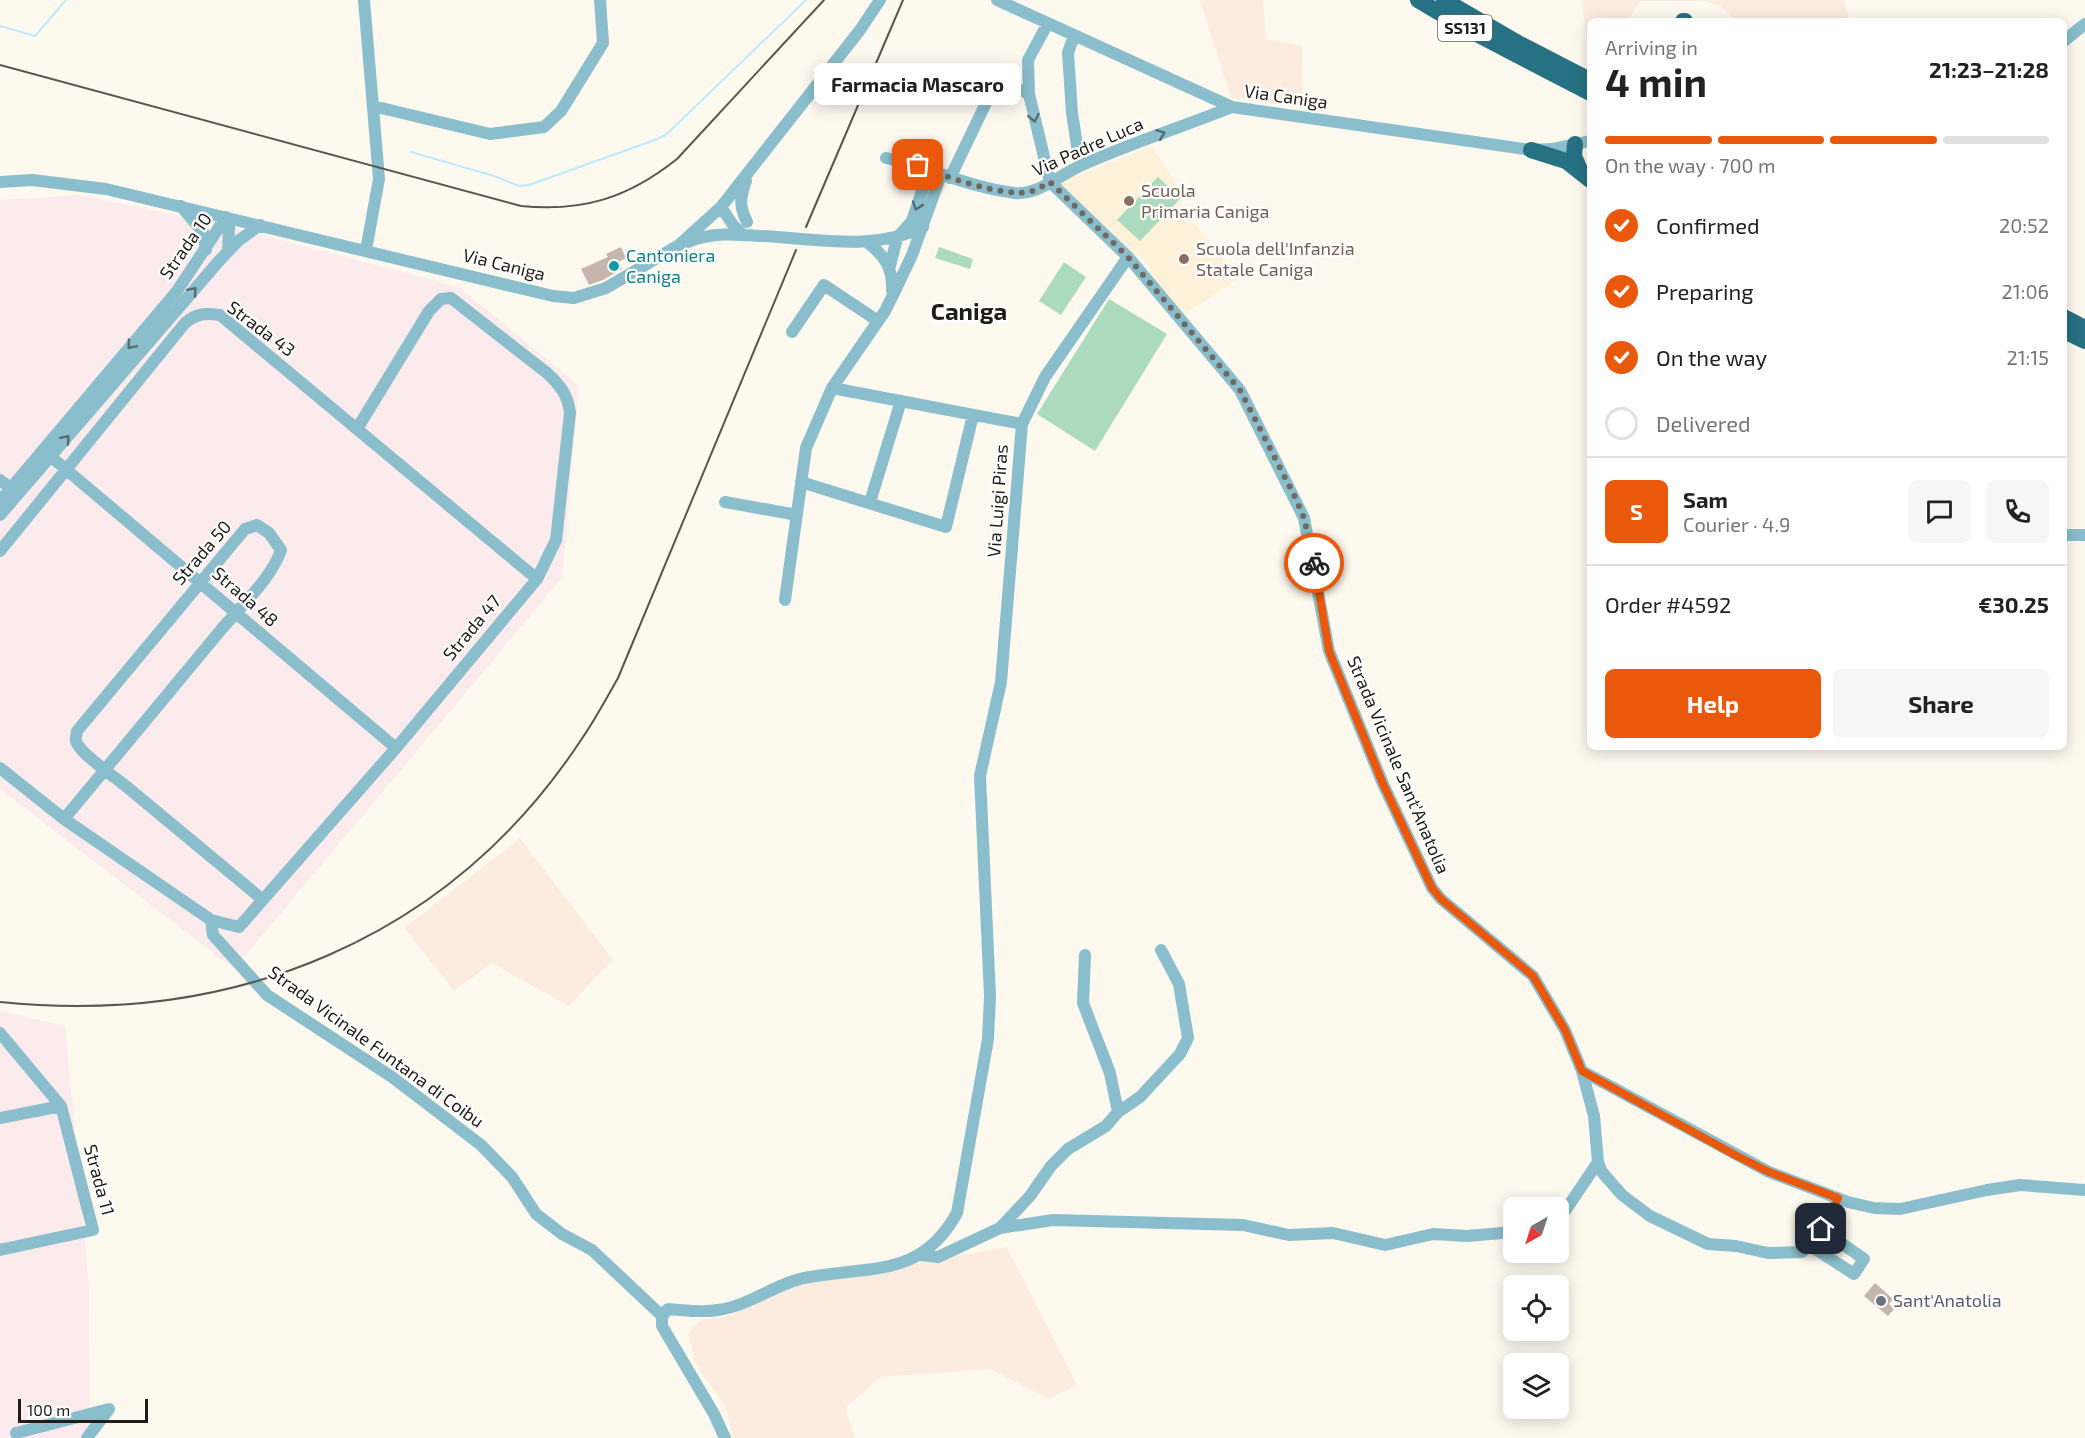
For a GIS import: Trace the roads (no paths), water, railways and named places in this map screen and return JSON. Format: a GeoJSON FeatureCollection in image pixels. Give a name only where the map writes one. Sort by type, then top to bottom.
{"type":"FeatureCollection","features":[{"type":"Feature","properties":{"kind":"highway","name":"SS131"},"geometry":{"type":"LineString","coordinates":[[1418,0],[1516,48],[1586,76]]}},
{"type":"Feature","properties":{"kind":"highway","name":"SS131"},"geometry":{"type":"LineString","coordinates":[[1444,0],[1587,91]]}},
{"type":"Feature","properties":{"kind":"highway"},"geometry":{"type":"LineString","coordinates":[[1582,143],[1574,156],[1587,173]]}},
{"type":"Feature","properties":{"kind":"highway"},"geometry":{"type":"LineString","coordinates":[[1531,150],[1566,161],[1587,173]]}},
{"type":"Feature","properties":{"kind":"highway"},"geometry":{"type":"LineString","coordinates":[[2067,319],[2085,328]]}},
{"type":"Feature","properties":{"kind":"highway"},"geometry":{"type":"LineString","coordinates":[[2067,332],[2085,341]]}},
{"type":"Feature","properties":{"kind":"street"},"geometry":{"type":"LineString","coordinates":[[364,0],[379,179],[366,250]]}},
{"type":"Feature","properties":{"kind":"street"},"geometry":{"type":"LineString","coordinates":[[373,106],[490,134],[544,127],[561,111],[603,43],[600,0]]}},
{"type":"Feature","properties":{"kind":"street","name":"Via Caniga"},"geometry":{"type":"LineString","coordinates":[[0,182],[32,180],[106,189],[553,296],[574,298],[606,288],[679,245],[721,207],[860,30],[880,0]]}},
{"type":"Feature","properties":{"kind":"street","name":"Via Caniga"},"geometry":{"type":"LineString","coordinates":[[997,0],[1232,107],[1531,150],[1582,143]]}},
{"type":"Feature","properties":{"kind":"street"},"geometry":{"type":"LineString","coordinates":[[1048,23],[1028,60],[1029,94],[1050,182]]}},
{"type":"Feature","properties":{"kind":"street"},"geometry":{"type":"LineString","coordinates":[[2067,39],[2085,24]]}},
{"type":"Feature","properties":{"kind":"street"},"geometry":{"type":"LineString","coordinates":[[1074,35],[1068,52],[1072,113],[1080,165]]}},
{"type":"Feature","properties":{"kind":"street"},"geometry":{"type":"LineString","coordinates":[[890,266],[897,238],[912,221],[997,80],[1029,94]]}},
{"type":"Feature","properties":{"kind":"street","name":"Via Padre Luca"},"geometry":{"type":"LineString","coordinates":[[886,158],[918,165],[940,175],[1016,193],[1029,192],[1080,165],[1232,107]]}},
{"type":"Feature","properties":{"kind":"street"},"geometry":{"type":"LineString","coordinates":[[747,222],[741,210],[740,196],[751,168]]}},
{"type":"Feature","properties":{"kind":"street"},"geometry":{"type":"LineString","coordinates":[[785,600],[806,448],[832,388],[892,298],[923,227],[940,175]]}},
{"type":"Feature","properties":{"kind":"street","name":"Strada Vicinale Sant'Anatolia"},"geometry":{"type":"LineString","coordinates":[[1050,182],[1128,257],[1240,390],[1296,499],[1310,541],[1329,651],[1383,784],[1432,888],[1441,899],[1533,976],[1565,1030],[1582,1071],[1594,1116],[1598,1162],[1602,1172],[1622,1195],[1650,1216],[1708,1244],[1736,1246],[1768,1253],[1802,1252],[1809,1245]]}},
{"type":"Feature","properties":{"kind":"street"},"geometry":{"type":"LineString","coordinates":[[181,206],[203,232],[206,250]]}},
{"type":"Feature","properties":{"kind":"street"},"geometry":{"type":"LineString","coordinates":[[721,207],[747,222],[764,236]]}},
{"type":"Feature","properties":{"kind":"street"},"geometry":{"type":"LineString","coordinates":[[721,207],[742,234]]}},
{"type":"Feature","properties":{"kind":"street","name":"Strada 10"},"geometry":{"type":"LineString","coordinates":[[0,515],[177,291],[226,217]]}},
{"type":"Feature","properties":{"kind":"street","name":"Strada 10"},"geometry":{"type":"LineString","coordinates":[[0,501],[10,488],[47,453],[228,251],[229,227],[226,217]]}},
{"type":"Feature","properties":{"kind":"street"},"geometry":{"type":"LineString","coordinates":[[228,251],[260,225]]}},
{"type":"Feature","properties":{"kind":"street"},"geometry":{"type":"LineString","coordinates":[[679,245],[702,236],[742,234],[867,242],[897,238],[923,227]]}},
{"type":"Feature","properties":{"kind":"street"},"geometry":{"type":"LineString","coordinates":[[897,238],[902,241],[908,262]]}},
{"type":"Feature","properties":{"kind":"street"},"geometry":{"type":"LineString","coordinates":[[867,242],[881,254],[890,266],[892,298]]}},
{"type":"Feature","properties":{"kind":"street","name":"Via Luigi Piras"},"geometry":{"type":"LineString","coordinates":[[920,1255],[934,1246],[946,1232],[957,1213],[988,1039],[990,996],[980,776],[1002,670],[1022,424],[1045,377],[1128,257]]}},
{"type":"Feature","properties":{"kind":"street"},"geometry":{"type":"LineString","coordinates":[[792,332],[824,285],[878,321]]}},
{"type":"Feature","properties":{"kind":"street","name":"Strada 47"},"geometry":{"type":"LineString","coordinates":[[64,819],[211,920],[239,927],[396,748],[537,579],[556,540],[570,413],[568,400],[561,385],[547,373],[451,298],[441,299],[429,311],[357,429]]}},
{"type":"Feature","properties":{"kind":"street","name":"Strada 43"},"geometry":{"type":"LineString","coordinates":[[0,551],[185,323],[194,316],[206,313],[220,315],[537,579]]}},
{"type":"Feature","properties":{"kind":"street"},"geometry":{"type":"LineString","coordinates":[[832,388],[1022,424]]}},
{"type":"Feature","properties":{"kind":"street"},"geometry":{"type":"LineString","coordinates":[[870,502],[901,401]]}},
{"type":"Feature","properties":{"kind":"street"},"geometry":{"type":"LineString","coordinates":[[801,483],[870,502],[946,527],[973,415]]}},
{"type":"Feature","properties":{"kind":"street","name":"Strada 48"},"geometry":{"type":"LineString","coordinates":[[47,453],[396,748]]}},
{"type":"Feature","properties":{"kind":"street"},"geometry":{"type":"LineString","coordinates":[[0,480],[10,488]]}},
{"type":"Feature","properties":{"kind":"street"},"geometry":{"type":"LineString","coordinates":[[725,502],[797,515]]}},
{"type":"Feature","properties":{"kind":"street","name":"Strada 50"},"geometry":{"type":"LineString","coordinates":[[64,819],[105,769],[235,612],[277,563],[281,550],[269,533],[257,525],[245,529],[200,581],[77,731],[76,741],[80,748],[105,769],[257,895]]}},
{"type":"Feature","properties":{"kind":"street"},"geometry":{"type":"LineString","coordinates":[[2067,535],[2085,535]]}},
{"type":"Feature","properties":{"kind":"street"},"geometry":{"type":"LineString","coordinates":[[0,768],[64,819]]}},
{"type":"Feature","properties":{"kind":"street","name":"Strada Vicinale Funtana di Coibu"},"geometry":{"type":"LineString","coordinates":[[211,920],[213,935],[267,995],[392,1077],[481,1145],[512,1177],[536,1214],[562,1234],[592,1250],[662,1316]]}},
{"type":"Feature","properties":{"kind":"street"},"geometry":{"type":"LineString","coordinates":[[1000,1228],[1030,1196],[1051,1166],[1068,1149],[1106,1126],[1118,1112],[1140,1097],[1180,1054],[1188,1038],[1179,984],[1161,950]]}},
{"type":"Feature","properties":{"kind":"street"},"geometry":{"type":"LineString","coordinates":[[1085,955],[1083,1003],[1110,1073],[1118,1112]]}},
{"type":"Feature","properties":{"kind":"street"},"geometry":{"type":"LineString","coordinates":[[0,1033],[61,1106],[0,1118]]}},
{"type":"Feature","properties":{"kind":"street"},"geometry":{"type":"LineString","coordinates":[[1582,1071],[1769,1172],[1838,1198],[1874,1208],[1900,1209],[2020,1185],[2085,1190]]}},
{"type":"Feature","properties":{"kind":"street","name":"Strada 11"},"geometry":{"type":"LineString","coordinates":[[0,1250],[93,1230],[61,1106]]}},
{"type":"Feature","properties":{"kind":"street"},"geometry":{"type":"LineString","coordinates":[[1569,1205],[1598,1162]]}},
{"type":"Feature","properties":{"kind":"street"},"geometry":{"type":"LineString","coordinates":[[1821,1229],[1864,1259],[1854,1274],[1809,1245],[1821,1229],[1830,1217],[1838,1198]]}},
{"type":"Feature","properties":{"kind":"street"},"geometry":{"type":"LineString","coordinates":[[725,1438],[714,1414],[670,1344],[662,1326],[662,1316],[668,1309],[718,1310],[804,1278],[864,1271],[899,1263],[920,1255],[938,1257],[1000,1228],[1053,1220],[1243,1225],[1289,1235],[1333,1233],[1385,1245],[1433,1234],[1467,1236],[1503,1233]]}},
{"type":"Feature","properties":{"kind":"street"},"geometry":{"type":"LineString","coordinates":[[18,1438],[16,1433],[109,1409],[87,1438]]}},
{"type":"Feature","properties":{"kind":"waterway"},"geometry":{"type":"LineString","coordinates":[[0,26],[35,36],[66,0]]}},
{"type":"Feature","properties":{"kind":"waterway"},"geometry":{"type":"LineString","coordinates":[[411,152],[494,176],[519,186],[529,185],[652,141],[664,136],[672,129],[806,0]]}},
{"type":"Feature","properties":{"kind":"railway"},"geometry":{"type":"LineString","coordinates":[[0,65],[521,206],[565,207],[585,204],[622,193],[641,184],[677,159],[824,0]]}},
{"type":"Feature","properties":{"kind":"railway"},"geometry":{"type":"LineString","coordinates":[[806,227],[903,0]]}},
{"type":"Feature","properties":{"kind":"railway"},"geometry":{"type":"LineString","coordinates":[[0,1002],[87,1006],[171,999],[252,982],[329,955],[401,917],[467,869],[528,810],[581,740],[618,678],[796,250]]}},
{"type":"Feature","properties":{"kind":"place","name":"Farmacia Mascaro"},"geometry":{"type":"Point","coordinates":[918,165]}},
{"type":"Feature","properties":{"kind":"place","name":"Scuola Primaria Caniga"},"geometry":{"type":"Point","coordinates":[1129,201]}},
{"type":"Feature","properties":{"kind":"place","name":"Scuola dell'Infanzia Statale Caniga"},"geometry":{"type":"Point","coordinates":[1184,259]}},
{"type":"Feature","properties":{"kind":"place","name":"Cantoniera Caniga"},"geometry":{"type":"Point","coordinates":[614,266]}},
{"type":"Feature","properties":{"kind":"place","name":"Sant'Anatolia"},"geometry":{"type":"Point","coordinates":[1881,1301]}},
{"type":"Feature","properties":{"kind":"district","name":"Caniga"},"geometry":{"type":"Point","coordinates":[969,312]}}]}
